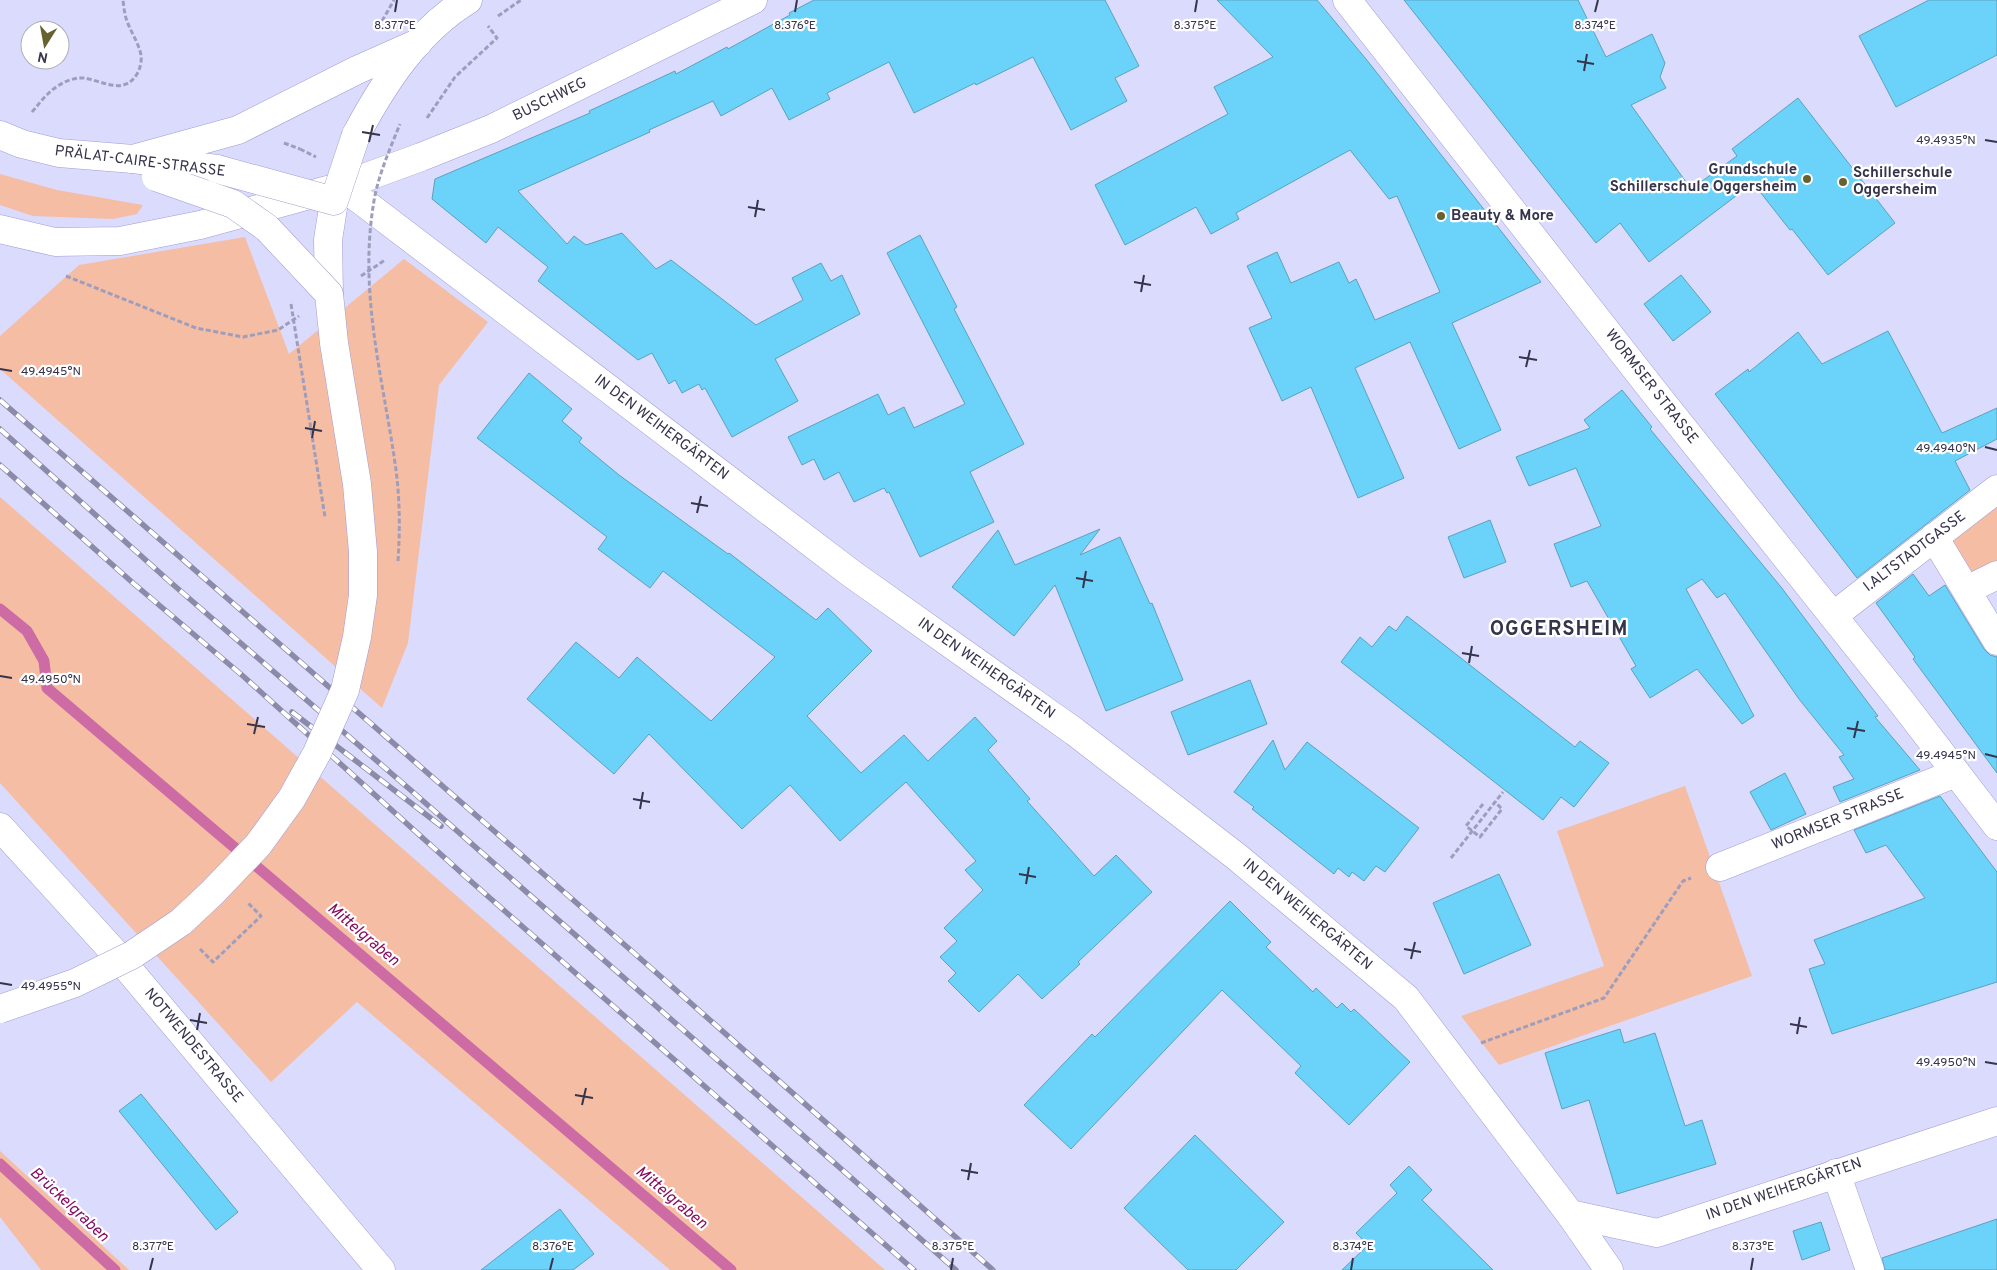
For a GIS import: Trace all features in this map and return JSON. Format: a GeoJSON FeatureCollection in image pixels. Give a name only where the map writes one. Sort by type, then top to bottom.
{"type":"FeatureCollection","features":[{"type":"Feature","properties":{"kind":"street"},"geometry":{"type":"LineString","coordinates":[[0,1009],[75,983],[132,955],[180,922],[212,893],[258,845],[292,798],[317,753],[344,690],[357,637],[363,594],[357,484],[334,343],[329,294],[328,240],[338,193],[356,136],[390,76],[418,42],[438,22],[468,0]]}},
{"type":"Feature","properties":{"kind":"street","name":"BUSCHWEG"},"geometry":{"type":"LineString","coordinates":[[338,193],[491,129],[753,0]]}},
{"type":"Feature","properties":{"kind":"street","name":"WORMSER STRASSE"},"geometry":{"type":"LineString","coordinates":[[1347,0],[1997,826]]}},
{"type":"Feature","properties":{"kind":"street"},"geometry":{"type":"LineString","coordinates":[[133,158],[238,130],[357,70],[418,42]]}},
{"type":"Feature","properties":{"kind":"street","name":"PRÄLAT-CAIRE-STRASSE"},"geometry":{"type":"LineString","coordinates":[[0,135],[22,144],[59,153],[133,158],[217,169],[338,193]]}},
{"type":"Feature","properties":{"kind":"street"},"geometry":{"type":"LineString","coordinates":[[133,158],[156,177],[232,204],[267,228],[329,294]]}},
{"type":"Feature","properties":{"kind":"street"},"geometry":{"type":"LineString","coordinates":[[0,229],[55,242],[120,241],[200,225],[338,193]]}},
{"type":"Feature","properties":{"kind":"street","name":"IN DEN WEIHERGÄRTEN"},"geometry":{"type":"LineString","coordinates":[[338,193],[414,240],[852,574],[1076,732],[1237,857],[1406,998],[1570,1214],[1609,1270]]}},
{"type":"Feature","properties":{"kind":"street","name":"I.ALTSTADTGASSE"},"geometry":{"type":"LineString","coordinates":[[1833,616],[1997,489]]}},
{"type":"Feature","properties":{"kind":"street"},"geometry":{"type":"LineString","coordinates":[[1934,537],[1997,641]]}},
{"type":"Feature","properties":{"kind":"street"},"geometry":{"type":"LineString","coordinates":[[1967,590],[1997,576]]}},
{"type":"Feature","properties":{"kind":"street","name":"WORMSER STRASSE"},"geometry":{"type":"LineString","coordinates":[[1720,867],[1956,773]]}},
{"type":"Feature","properties":{"kind":"street","name":"NOTWENDESTRASSE"},"geometry":{"type":"LineString","coordinates":[[0,827],[112,951],[382,1270]]}},
{"type":"Feature","properties":{"kind":"street","name":"IN DEN WEIHERGÄRTEN"},"geometry":{"type":"LineString","coordinates":[[1570,1214],[1657,1233],[1997,1120]]}},
{"type":"Feature","properties":{"kind":"street"},"geometry":{"type":"LineString","coordinates":[[1836,1173],[1870,1270]]}},
{"type":"Feature","properties":{"kind":"path"},"geometry":{"type":"LineString","coordinates":[[31,114],[51,90],[70,80],[89,79],[110,86],[117,86],[132,81],[137,75],[141,64],[141,55],[126,17],[123,0]]}},
{"type":"Feature","properties":{"kind":"path"},"geometry":{"type":"LineString","coordinates":[[383,20],[394,0]]}},
{"type":"Feature","properties":{"kind":"path"},"geometry":{"type":"LineString","coordinates":[[428,117],[455,77],[497,38],[486,24],[521,0]]}},
{"type":"Feature","properties":{"kind":"path"},"geometry":{"type":"LineString","coordinates":[[397,570],[400,521],[396,471],[371,322],[368,270],[373,206],[380,176],[400,124],[405,116]]}},
{"type":"Feature","properties":{"kind":"path"},"geometry":{"type":"LineString","coordinates":[[358,277],[414,240]]}},
{"type":"Feature","properties":{"kind":"path"},"geometry":{"type":"LineString","coordinates":[[55,242],[51,270],[196,328],[243,337],[278,330],[302,314]]}},
{"type":"Feature","properties":{"kind":"path"},"geometry":{"type":"LineString","coordinates":[[290,299],[326,526]]}},
{"type":"Feature","properties":{"kind":"path"},"geometry":{"type":"LineString","coordinates":[[1450,858],[1503,792]]}},
{"type":"Feature","properties":{"kind":"path"},"geometry":{"type":"LineString","coordinates":[[1483,804],[1466,826],[1480,838],[1502,809],[1495,802]]}},
{"type":"Feature","properties":{"kind":"path"},"geometry":{"type":"LineString","coordinates":[[1450,1055],[1604,998],[1683,881],[1720,867]]}},
{"type":"Feature","properties":{"kind":"path"},"geometry":{"type":"LineString","coordinates":[[246,901],[261,916]]}},
{"type":"Feature","properties":{"kind":"shaded area"},"geometry":{"type":"Polygon","coordinates":[[[0,174],[57,190],[143,205],[137,214],[113,219],[33,216],[0,205],[0,174]]]}},
{"type":"Feature","properties":{"kind":"shaded area"},"geometry":{"type":"Polygon","coordinates":[[[245,237],[289,354],[404,259],[488,322],[439,385],[408,643],[382,708],[0,369],[0,336],[79,265],[245,237]]]}},
{"type":"Feature","properties":{"kind":"shaded area"},"geometry":{"type":"Polygon","coordinates":[[[1997,489],[1997,575],[1967,590],[1934,537],[1997,489]]]}},
{"type":"Feature","properties":{"kind":"shaded area"},"geometry":{"type":"Polygon","coordinates":[[[0,497],[885,1270],[670,1270],[357,1002],[271,1082],[0,783],[0,497]]]}},
{"type":"Feature","properties":{"kind":"shaded area"},"geometry":{"type":"Polygon","coordinates":[[[1685,786],[1752,976],[1499,1065],[1461,1016],[1604,966],[1557,831],[1685,786]]]}},
{"type":"Feature","properties":{"kind":"shaded area"},"geometry":{"type":"Polygon","coordinates":[[[0,1151],[129,1270],[41,1270],[0,1217],[0,1151]]]}},
{"type":"Feature","properties":{"kind":"building"},"geometry":{"type":"Polygon","coordinates":[[[814,0],[1105,0],[1139,66],[1115,78],[1127,101],[1071,130],[1033,57],[914,113],[889,62],[827,93],[830,99],[789,120],[772,88],[721,116],[713,101],[649,130],[650,132],[518,191],[567,244],[574,236],[586,245],[622,233],[656,269],[671,260],[756,325],[803,300],[792,278],[821,263],[831,281],[842,275],[860,314],[775,359],[798,401],[732,437],[705,388],[702,390],[699,384],[682,393],[675,380],[669,384],[652,353],[638,360],[538,281],[548,267],[498,227],[486,243],[432,199],[435,179],[590,113],[589,111],[675,71],[676,74],[727,47],[728,49],[814,0]]]}},
{"type":"Feature","properties":{"kind":"building"},"geometry":{"type":"Polygon","coordinates":[[[1217,0],[1317,0],[1366,59],[1541,282],[1452,323],[1501,430],[1459,449],[1410,342],[1355,368],[1404,478],[1358,498],[1311,387],[1282,401],[1249,328],[1272,318],[1247,266],[1277,252],[1291,283],[1339,262],[1349,283],[1356,279],[1375,320],[1440,292],[1397,196],[1389,199],[1350,150],[1236,213],[1239,219],[1211,234],[1196,207],[1125,245],[1095,185],[1228,114],[1214,87],[1273,57],[1217,0]]]}},
{"type":"Feature","properties":{"kind":"building"},"geometry":{"type":"Polygon","coordinates":[[[1404,0],[1578,0],[1606,57],[1652,34],[1665,63],[1660,77],[1666,88],[1631,105],[1691,189],[1737,156],[1732,149],[1798,98],[1895,223],[1828,275],[1753,183],[1649,262],[1620,223],[1596,243],[1404,0]]]}},
{"type":"Feature","properties":{"kind":"building"},"geometry":{"type":"Polygon","coordinates":[[[1929,0],[1997,0],[1997,55],[1896,107],[1859,36],[1929,0]]]}},
{"type":"Feature","properties":{"kind":"building"},"geometry":{"type":"Polygon","coordinates":[[[920,235],[957,307],[954,309],[1024,444],[970,472],[994,522],[920,557],[889,492],[887,493],[884,488],[854,502],[839,472],[824,480],[814,459],[802,465],[788,437],[878,394],[888,415],[904,407],[914,428],[965,404],[887,253],[920,235]]]}},
{"type":"Feature","properties":{"kind":"building"},"geometry":{"type":"Polygon","coordinates":[[[1681,275],[1711,312],[1673,341],[1644,304],[1681,275]]]}},
{"type":"Feature","properties":{"kind":"building"},"geometry":{"type":"Polygon","coordinates":[[[1888,331],[1942,433],[1997,408],[1997,439],[1955,461],[1970,490],[1857,578],[1715,394],[1748,369],[1749,372],[1798,332],[1822,364],[1888,331]]]}},
{"type":"Feature","properties":{"kind":"building"},"geometry":{"type":"Polygon","coordinates":[[[529,373],[572,409],[562,421],[582,438],[579,442],[619,475],[729,553],[816,620],[828,608],[872,651],[807,716],[861,773],[904,735],[928,761],[975,717],[997,741],[988,750],[1030,799],[1027,801],[1094,876],[1116,855],[1152,892],[1042,999],[1018,974],[979,1012],[948,981],[956,973],[940,957],[957,941],[944,928],[983,890],[965,870],[976,861],[906,782],[840,841],[790,785],[742,829],[649,734],[614,774],[527,699],[576,642],[619,678],[637,657],[711,721],[775,657],[663,571],[650,588],[598,549],[607,537],[477,438],[529,373]]]}},
{"type":"Feature","properties":{"kind":"building"},"geometry":{"type":"Polygon","coordinates":[[[1622,390],[1652,427],[1650,429],[1781,587],[1878,716],[1875,717],[1920,770],[1840,802],[1833,787],[1854,779],[1839,757],[1844,755],[1799,699],[1725,593],[1717,598],[1702,579],[1686,589],[1754,716],[1742,724],[1697,669],[1650,698],[1631,669],[1636,666],[1587,581],[1571,587],[1554,544],[1601,526],[1576,468],[1529,486],[1516,457],[1590,428],[1584,420],[1622,390]]]}},
{"type":"Feature","properties":{"kind":"building"},"geometry":{"type":"Polygon","coordinates":[[[1490,520],[1506,562],[1464,578],[1448,537],[1490,520]]]}},
{"type":"Feature","properties":{"kind":"building"},"geometry":{"type":"Polygon","coordinates":[[[1100,529],[1080,555],[1120,537],[1150,604],[1152,603],[1183,680],[1106,711],[1055,585],[1014,636],[952,587],[998,530],[1015,565],[1100,529]]]}},
{"type":"Feature","properties":{"kind":"building"},"geometry":{"type":"Polygon","coordinates":[[[1913,574],[1929,596],[1945,585],[1984,649],[1990,655],[1997,657],[1997,773],[1913,659],[1915,657],[1876,603],[1913,574]]]}},
{"type":"Feature","properties":{"kind":"building"},"geometry":{"type":"Polygon","coordinates":[[[1407,616],[1575,747],[1580,741],[1609,763],[1574,807],[1561,797],[1543,820],[1341,662],[1360,637],[1372,647],[1389,626],[1396,631],[1407,616]]]}},
{"type":"Feature","properties":{"kind":"building"},"geometry":{"type":"Polygon","coordinates":[[[1250,680],[1267,724],[1188,755],[1171,712],[1250,680]]]}},
{"type":"Feature","properties":{"kind":"building"},"geometry":{"type":"Polygon","coordinates":[[[1273,740],[1285,770],[1307,742],[1419,828],[1385,872],[1376,866],[1364,881],[1352,872],[1349,877],[1338,868],[1334,874],[1252,809],[1254,807],[1234,792],[1273,740]]]}},
{"type":"Feature","properties":{"kind":"building"},"geometry":{"type":"Polygon","coordinates":[[[1785,773],[1806,814],[1771,830],[1750,792],[1785,773]]]}},
{"type":"Feature","properties":{"kind":"building"},"geometry":{"type":"Polygon","coordinates":[[[1940,796],[1997,872],[1997,982],[1832,1034],[1809,969],[1825,964],[1814,940],[1925,898],[1886,845],[1866,853],[1854,830],[1940,796]]]}},
{"type":"Feature","properties":{"kind":"building"},"geometry":{"type":"Polygon","coordinates":[[[1499,874],[1531,945],[1464,974],[1433,903],[1499,874]]]}},
{"type":"Feature","properties":{"kind":"building"},"geometry":{"type":"Polygon","coordinates":[[[1230,901],[1271,942],[1266,947],[1313,992],[1316,988],[1337,1008],[1342,1003],[1351,1012],[1354,1009],[1410,1062],[1349,1125],[1295,1073],[1301,1066],[1222,990],[1071,1149],[1024,1105],[1092,1034],[1095,1037],[1230,901]]]}},
{"type":"Feature","properties":{"kind":"building"},"geometry":{"type":"Polygon","coordinates":[[[1620,1029],[1624,1043],[1655,1033],[1685,1126],[1702,1120],[1716,1164],[1617,1194],[1589,1100],[1562,1109],[1545,1053],[1620,1029]]]}},
{"type":"Feature","properties":{"kind":"building"},"geometry":{"type":"Polygon","coordinates":[[[141,1094],[238,1212],[216,1230],[119,1111],[141,1094]]]}},
{"type":"Feature","properties":{"kind":"building"},"geometry":{"type":"Polygon","coordinates":[[[1195,1135],[1284,1222],[1236,1270],[1188,1270],[1124,1208],[1195,1135]]]}},
{"type":"Feature","properties":{"kind":"building"},"geometry":{"type":"Polygon","coordinates":[[[1409,1166],[1432,1190],[1422,1200],[1493,1270],[1342,1270],[1368,1245],[1356,1233],[1397,1193],[1390,1185],[1409,1166]]]}},
{"type":"Feature","properties":{"kind":"building"},"geometry":{"type":"Polygon","coordinates":[[[560,1209],[594,1254],[573,1270],[481,1270],[560,1209]]]}},
{"type":"Feature","properties":{"kind":"building"},"geometry":{"type":"Polygon","coordinates":[[[1997,1219],[1997,1270],[1885,1270],[1882,1258],[1997,1219]]]}},
{"type":"Feature","properties":{"kind":"building"},"geometry":{"type":"Polygon","coordinates":[[[1821,1222],[1830,1250],[1802,1260],[1793,1231],[1821,1222]]]}},
{"type":"Feature","properties":{"kind":"waterway","name":"Mittelgraben"},"geometry":{"type":"LineString","coordinates":[[0,609],[27,631],[44,661],[47,688],[731,1270]]}},
{"type":"Feature","properties":{"kind":"waterway","name":"Brückelgraben"},"geometry":{"type":"LineString","coordinates":[[0,1164],[115,1270]]}},
{"type":"Feature","properties":{"kind":"railway"},"geometry":{"type":"LineString","coordinates":[[0,400],[634,953],[993,1270]]}},
{"type":"Feature","properties":{"kind":"railway"},"geometry":{"type":"LineString","coordinates":[[0,429],[169,581],[414,793],[956,1270]]}},
{"type":"Feature","properties":{"kind":"railway"},"geometry":{"type":"LineString","coordinates":[[0,465],[133,583],[243,676],[466,877],[914,1270]]}},
{"type":"Feature","properties":{"kind":"railway"},"geometry":{"type":"LineString","coordinates":[[292,712],[441,826]]}},
{"type":"Feature","properties":{"kind":"place","name":"Grundschule Schillerschule Oggersheim"},"geometry":{"type":"Point","coordinates":[1807,179]}},
{"type":"Feature","properties":{"kind":"place","name":"Schillerschule Oggersheim"},"geometry":{"type":"Point","coordinates":[1843,182]}},
{"type":"Feature","properties":{"kind":"place","name":"Beauty & More"},"geometry":{"type":"Point","coordinates":[1441,216]}},
{"type":"Feature","properties":{"kind":"district","name":"OGGERSHEIM"},"geometry":{"type":"Point","coordinates":[1559,630]}}]}
